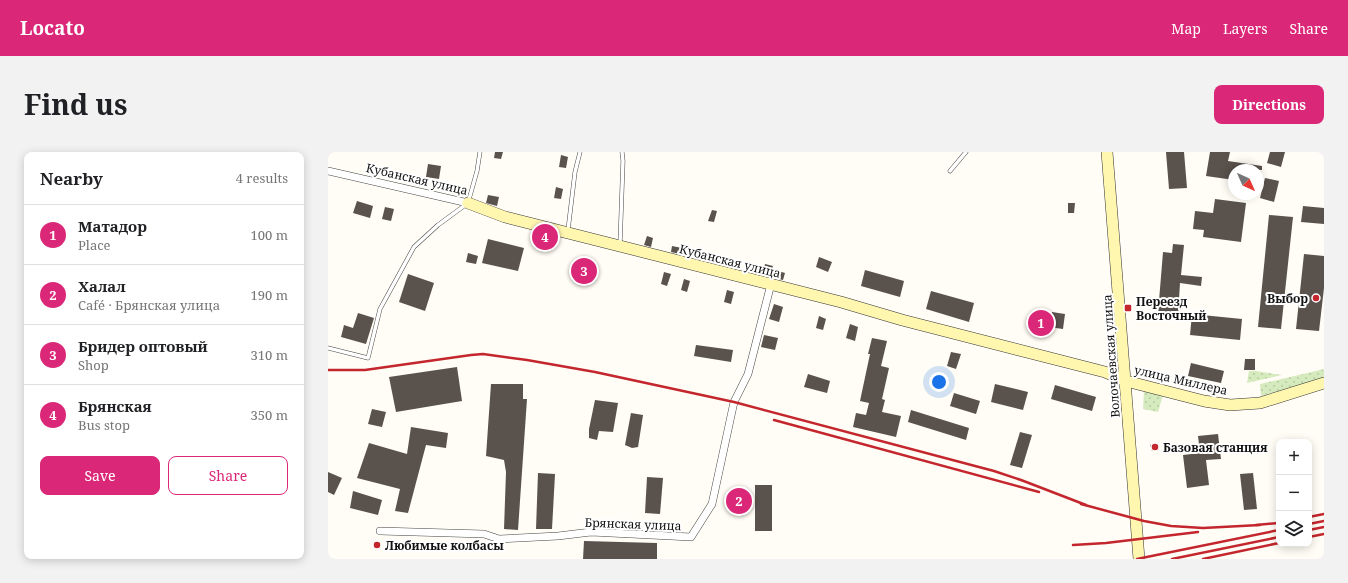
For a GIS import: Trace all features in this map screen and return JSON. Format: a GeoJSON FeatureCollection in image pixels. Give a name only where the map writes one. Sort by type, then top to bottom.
{"type":"FeatureCollection","features":[{"type":"Feature","properties":{"kind":"main road","name":"Волочаевская улица"},"geometry":{"type":"LineString","coordinates":[[1107,152],[1139,559]]}},
{"type":"Feature","properties":{"kind":"main road","name":"Кубанская улица"},"geometry":{"type":"LineString","coordinates":[[468,203],[505,217],[841,302],[902,320],[1105,372],[1126,381]]}},
{"type":"Feature","properties":{"kind":"main road","name":"улица Миллера"},"geometry":{"type":"LineString","coordinates":[[1126,381],[1204,401],[1230,405],[1260,403],[1324,383]]}},
{"type":"Feature","properties":{"kind":"street","name":"Кубанская улица"},"geometry":{"type":"LineString","coordinates":[[328,171],[468,203]]}},
{"type":"Feature","properties":{"kind":"street","name":"Брянская улица"},"geometry":{"type":"LineString","coordinates":[[380,531],[484,534],[499,539],[558,536],[591,532],[691,537],[712,504],[734,402],[748,374],[771,284]]}},
{"type":"Feature","properties":{"kind":"lane"},"geometry":{"type":"LineString","coordinates":[[328,348],[368,358],[380,309],[414,247],[438,225],[468,203],[477,171],[480,152]]}},
{"type":"Feature","properties":{"kind":"lane"},"geometry":{"type":"LineString","coordinates":[[567,233],[575,172],[580,152]]}},
{"type":"Feature","properties":{"kind":"lane"},"geometry":{"type":"LineString","coordinates":[[620,247],[623,168],[622,152]]}},
{"type":"Feature","properties":{"kind":"lane"},"geometry":{"type":"LineString","coordinates":[[950,171],[966,152]]}},
{"type":"Feature","properties":{"kind":"green space"},"geometry":{"type":"Polygon","coordinates":[[[1324,369],[1324,378],[1261,396],[1260,384],[1324,369]]]}},
{"type":"Feature","properties":{"kind":"green space"},"geometry":{"type":"Polygon","coordinates":[[[1249,371],[1256,371],[1282,375],[1247,383],[1249,371]]]}},
{"type":"Feature","properties":{"kind":"green space"},"geometry":{"type":"Polygon","coordinates":[[[1144,391],[1163,395],[1158,412],[1143,409],[1144,391]]]}},
{"type":"Feature","properties":{"kind":"building"},"geometry":{"type":"Polygon","coordinates":[[[495,152],[503,152],[501,159],[494,158],[495,152]]]}},
{"type":"Feature","properties":{"kind":"building"},"geometry":{"type":"Polygon","coordinates":[[[1166,152],[1184,152],[1187,188],[1169,189],[1166,152]]]}},
{"type":"Feature","properties":{"kind":"building"},"geometry":{"type":"Polygon","coordinates":[[[1210,152],[1230,152],[1228,161],[1248,164],[1228,164],[1228,179],[1206,176],[1210,152]]]}},
{"type":"Feature","properties":{"kind":"building"},"geometry":{"type":"Polygon","coordinates":[[[1270,152],[1285,152],[1281,167],[1267,163],[1270,152]]]}},
{"type":"Feature","properties":{"kind":"building"},"geometry":{"type":"Polygon","coordinates":[[[561,155],[568,157],[566,168],[559,167],[561,155]]]}},
{"type":"Feature","properties":{"kind":"building"},"geometry":{"type":"Polygon","coordinates":[[[428,164],[441,166],[439,179],[426,177],[428,164]]]}},
{"type":"Feature","properties":{"kind":"building"},"geometry":{"type":"Polygon","coordinates":[[[1265,178],[1279,181],[1274,202],[1264,199],[1265,178]]]}},
{"type":"Feature","properties":{"kind":"building"},"geometry":{"type":"Polygon","coordinates":[[[556,187],[563,189],[561,199],[554,198],[556,187]]]}},
{"type":"Feature","properties":{"kind":"building"},"geometry":{"type":"Polygon","coordinates":[[[488,195],[499,197],[497,206],[486,203],[488,195]]]}},
{"type":"Feature","properties":{"kind":"building"},"geometry":{"type":"Polygon","coordinates":[[[1215,199],[1246,203],[1241,242],[1203,237],[1204,230],[1193,229],[1195,211],[1213,213],[1215,199]]]}},
{"type":"Feature","properties":{"kind":"building"},"geometry":{"type":"Polygon","coordinates":[[[357,201],[373,206],[370,218],[353,213],[357,201]]]}},
{"type":"Feature","properties":{"kind":"building"},"geometry":{"type":"Polygon","coordinates":[[[1068,203],[1075,203],[1074,213],[1068,213],[1068,203]]]}},
{"type":"Feature","properties":{"kind":"building"},"geometry":{"type":"Polygon","coordinates":[[[1303,206],[1324,208],[1324,224],[1301,222],[1303,206]]]}},
{"type":"Feature","properties":{"kind":"building"},"geometry":{"type":"Polygon","coordinates":[[[385,207],[394,209],[391,221],[382,219],[385,207]]]}},
{"type":"Feature","properties":{"kind":"building"},"geometry":{"type":"Polygon","coordinates":[[[712,210],[717,211],[714,222],[708,221],[712,210]]]}},
{"type":"Feature","properties":{"kind":"building"},"geometry":{"type":"Polygon","coordinates":[[[1269,215],[1293,217],[1281,329],[1258,327],[1269,215]]]}},
{"type":"Feature","properties":{"kind":"building"},"geometry":{"type":"Polygon","coordinates":[[[647,236],[653,238],[651,247],[644,245],[647,236]]]}},
{"type":"Feature","properties":{"kind":"building"},"geometry":{"type":"Polygon","coordinates":[[[488,239],[524,248],[518,271],[482,263],[488,239]]]}},
{"type":"Feature","properties":{"kind":"building"},"geometry":{"type":"Polygon","coordinates":[[[1173,244],[1184,245],[1181,275],[1202,277],[1201,286],[1180,283],[1178,315],[1158,313],[1163,252],[1172,253],[1173,244]]]}},
{"type":"Feature","properties":{"kind":"building"},"geometry":{"type":"Polygon","coordinates":[[[672,246],[682,248],[680,254],[671,252],[672,246]]]}},
{"type":"Feature","properties":{"kind":"building"},"geometry":{"type":"Polygon","coordinates":[[[468,253],[478,256],[476,264],[466,262],[468,253]]]}},
{"type":"Feature","properties":{"kind":"building"},"geometry":{"type":"Polygon","coordinates":[[[708,253],[714,255],[712,262],[705,260],[708,253]]]}},
{"type":"Feature","properties":{"kind":"building"},"geometry":{"type":"Polygon","coordinates":[[[1304,254],[1324,256],[1324,288],[1319,331],[1296,329],[1304,254]]]}},
{"type":"Feature","properties":{"kind":"building"},"geometry":{"type":"Polygon","coordinates":[[[819,257],[832,262],[828,272],[816,267],[819,257]]]}},
{"type":"Feature","properties":{"kind":"building"},"geometry":{"type":"Polygon","coordinates":[[[765,264],[773,266],[772,269],[785,273],[783,280],[762,275],[765,264]]]}},
{"type":"Feature","properties":{"kind":"building"},"geometry":{"type":"Polygon","coordinates":[[[865,270],[904,281],[900,297],[861,286],[865,270]]]}},
{"type":"Feature","properties":{"kind":"building"},"geometry":{"type":"Polygon","coordinates":[[[664,272],[671,274],[667,286],[661,284],[664,272]]]}},
{"type":"Feature","properties":{"kind":"building"},"geometry":{"type":"Polygon","coordinates":[[[408,274],[434,283],[425,311],[399,302],[408,274]]]}},
{"type":"Feature","properties":{"kind":"building"},"geometry":{"type":"Polygon","coordinates":[[[684,279],[690,281],[687,292],[681,290],[684,279]]]}},
{"type":"Feature","properties":{"kind":"building"},"geometry":{"type":"Polygon","coordinates":[[[727,290],[734,292],[731,304],[724,302],[727,290]]]}},
{"type":"Feature","properties":{"kind":"building"},"geometry":{"type":"Polygon","coordinates":[[[931,291],[974,303],[969,322],[926,309],[931,291]]]}},
{"type":"Feature","properties":{"kind":"building"},"geometry":{"type":"Polygon","coordinates":[[[774,304],[783,307],[779,322],[769,319],[774,304]]]}},
{"type":"Feature","properties":{"kind":"building"},"geometry":{"type":"Polygon","coordinates":[[[1052,312],[1065,314],[1063,329],[1049,327],[1048,332],[1030,329],[1033,313],[1051,316],[1052,312]]]}},
{"type":"Feature","properties":{"kind":"building"},"geometry":{"type":"Polygon","coordinates":[[[358,313],[374,318],[366,344],[341,337],[344,325],[353,328],[358,313]]]}},
{"type":"Feature","properties":{"kind":"building"},"geometry":{"type":"Polygon","coordinates":[[[1192,314],[1242,319],[1240,340],[1190,335],[1192,314]]]}},
{"type":"Feature","properties":{"kind":"building"},"geometry":{"type":"Polygon","coordinates":[[[819,316],[826,319],[823,330],[816,328],[819,316]]]}},
{"type":"Feature","properties":{"kind":"building"},"geometry":{"type":"Polygon","coordinates":[[[850,324],[858,327],[855,341],[846,338],[850,324]]]}},
{"type":"Feature","properties":{"kind":"building"},"geometry":{"type":"Polygon","coordinates":[[[764,335],[778,338],[775,350],[761,347],[764,335]]]}},
{"type":"Feature","properties":{"kind":"building"},"geometry":{"type":"Polygon","coordinates":[[[872,338],[887,341],[881,366],[889,368],[882,399],[885,400],[882,412],[901,416],[896,437],[853,427],[856,413],[866,415],[869,403],[860,401],[872,338]]]}},
{"type":"Feature","properties":{"kind":"building"},"geometry":{"type":"Polygon","coordinates":[[[696,345],[733,350],[731,362],[694,356],[696,345]]]}},
{"type":"Feature","properties":{"kind":"building"},"geometry":{"type":"Polygon","coordinates":[[[951,352],[961,354],[956,369],[947,366],[951,352]]]}},
{"type":"Feature","properties":{"kind":"building"},"geometry":{"type":"Polygon","coordinates":[[[1245,359],[1255,359],[1255,370],[1244,370],[1245,359]]]}},
{"type":"Feature","properties":{"kind":"building"},"geometry":{"type":"Polygon","coordinates":[[[1191,363],[1224,371],[1221,383],[1188,376],[1191,363]]]}},
{"type":"Feature","properties":{"kind":"building"},"geometry":{"type":"Polygon","coordinates":[[[457,367],[462,401],[396,412],[389,377],[457,367]]]}},
{"type":"Feature","properties":{"kind":"building"},"geometry":{"type":"Polygon","coordinates":[[[808,374],[830,381],[827,393],[804,387],[808,374]]]}},
{"type":"Feature","properties":{"kind":"building"},"geometry":{"type":"Polygon","coordinates":[[[491,384],[523,384],[523,399],[527,399],[518,530],[504,529],[506,472],[504,460],[486,456],[491,384]]]}},
{"type":"Feature","properties":{"kind":"building"},"geometry":{"type":"Polygon","coordinates":[[[995,384],[1028,392],[1023,410],[991,402],[995,384]]]}},
{"type":"Feature","properties":{"kind":"building"},"geometry":{"type":"Polygon","coordinates":[[[1055,385],[1096,397],[1092,411],[1051,399],[1055,385]]]}},
{"type":"Feature","properties":{"kind":"building"},"geometry":{"type":"Polygon","coordinates":[[[954,393],[980,401],[976,414],[950,406],[954,393]]]}},
{"type":"Feature","properties":{"kind":"building"},"geometry":{"type":"Polygon","coordinates":[[[595,400],[618,403],[613,432],[599,431],[597,440],[589,438],[589,429],[595,400]]]}},
{"type":"Feature","properties":{"kind":"building"},"geometry":{"type":"Polygon","coordinates":[[[372,409],[386,412],[382,427],[368,424],[372,409]]]}},
{"type":"Feature","properties":{"kind":"building"},"geometry":{"type":"Polygon","coordinates":[[[911,410],[969,428],[966,440],[908,422],[911,410]]]}},
{"type":"Feature","properties":{"kind":"building"},"geometry":{"type":"Polygon","coordinates":[[[631,413],[643,415],[638,447],[632,448],[625,445],[631,413]]]}},
{"type":"Feature","properties":{"kind":"building"},"geometry":{"type":"Polygon","coordinates":[[[411,427],[448,433],[446,448],[426,445],[408,513],[395,511],[400,489],[357,478],[369,443],[407,454],[411,427]]]}},
{"type":"Feature","properties":{"kind":"building"},"geometry":{"type":"Polygon","coordinates":[[[1020,432],[1032,435],[1022,468],[1010,465],[1020,432]]]}},
{"type":"Feature","properties":{"kind":"building"},"geometry":{"type":"Polygon","coordinates":[[[1218,434],[1221,459],[1206,460],[1209,485],[1187,488],[1183,455],[1200,453],[1198,436],[1218,434]]]}},
{"type":"Feature","properties":{"kind":"building","name":"Базовая станция"},"geometry":{"type":"Polygon","coordinates":[[[1157,443],[1159,450],[1152,451],[1150,445],[1157,443]]]}},
{"type":"Feature","properties":{"kind":"building"},"geometry":{"type":"Polygon","coordinates":[[[328,472],[342,478],[334,495],[328,492],[328,472]]]}},
{"type":"Feature","properties":{"kind":"building"},"geometry":{"type":"Polygon","coordinates":[[[538,473],[555,474],[552,529],[536,529],[538,473]]]}},
{"type":"Feature","properties":{"kind":"building"},"geometry":{"type":"Polygon","coordinates":[[[1253,473],[1257,509],[1244,510],[1240,474],[1253,473]]]}},
{"type":"Feature","properties":{"kind":"building"},"geometry":{"type":"Polygon","coordinates":[[[647,477],[663,478],[660,514],[645,513],[647,477]]]}},
{"type":"Feature","properties":{"kind":"building"},"geometry":{"type":"Polygon","coordinates":[[[755,485],[772,485],[772,531],[755,531],[755,485]]]}},
{"type":"Feature","properties":{"kind":"building"},"geometry":{"type":"Polygon","coordinates":[[[353,491],[382,500],[378,515],[350,508],[353,491]]]}},
{"type":"Feature","properties":{"kind":"building"},"geometry":{"type":"Polygon","coordinates":[[[584,541],[657,543],[657,559],[583,559],[584,541]]]}},
{"type":"Feature","properties":{"kind":"railway"},"geometry":{"type":"LineString","coordinates":[[328,370],[365,370],[483,354],[595,372],[734,402],[994,471],[1086,505]]}},
{"type":"Feature","properties":{"kind":"railway"},"geometry":{"type":"LineString","coordinates":[[774,420],[1039,492]]}},
{"type":"Feature","properties":{"kind":"railway"},"geometry":{"type":"LineString","coordinates":[[1081,504],[1144,521],[1171,526],[1203,528],[1260,525]]}},
{"type":"Feature","properties":{"kind":"railway"},"geometry":{"type":"LineString","coordinates":[[1312,516],[1324,514]]}},
{"type":"Feature","properties":{"kind":"railway"},"geometry":{"type":"LineString","coordinates":[[1312,523],[1324,521]]}},
{"type":"Feature","properties":{"kind":"railway"},"geometry":{"type":"LineString","coordinates":[[1256,525],[1276,523]]}},
{"type":"Feature","properties":{"kind":"railway"},"geometry":{"type":"LineString","coordinates":[[1312,529],[1324,527]]}},
{"type":"Feature","properties":{"kind":"railway"},"geometry":{"type":"LineString","coordinates":[[1137,559],[1276,531]]}},
{"type":"Feature","properties":{"kind":"railway"},"geometry":{"type":"LineString","coordinates":[[1073,545],[1106,543],[1198,532]]}},
{"type":"Feature","properties":{"kind":"railway"},"geometry":{"type":"LineString","coordinates":[[1312,536],[1324,534]]}},
{"type":"Feature","properties":{"kind":"railway"},"geometry":{"type":"LineString","coordinates":[[1172,559],[1276,538]]}},
{"type":"Feature","properties":{"kind":"railway"},"geometry":{"type":"LineString","coordinates":[[1203,559],[1276,544]]}},
{"type":"Feature","properties":{"kind":"place","name":"Брянская"},"geometry":{"type":"Point","coordinates":[545,237]}},
{"type":"Feature","properties":{"kind":"place","name":"Бридер оптовый"},"geometry":{"type":"Point","coordinates":[584,271]}},
{"type":"Feature","properties":{"kind":"place","name":"Выбор"},"geometry":{"type":"Point","coordinates":[1316,298]}},
{"type":"Feature","properties":{"kind":"place","name":"Переезд Восточный"},"geometry":{"type":"Point","coordinates":[1128,308]}},
{"type":"Feature","properties":{"kind":"place","name":"Матадор"},"geometry":{"type":"Point","coordinates":[1041,323]}},
{"type":"Feature","properties":{"kind":"place","name":"Базовая станция"},"geometry":{"type":"Point","coordinates":[1155,447]}},
{"type":"Feature","properties":{"kind":"place","name":"Халал"},"geometry":{"type":"Point","coordinates":[739,501]}},
{"type":"Feature","properties":{"kind":"place","name":"Любимые колбасы"},"geometry":{"type":"Point","coordinates":[377,545]}}]}
